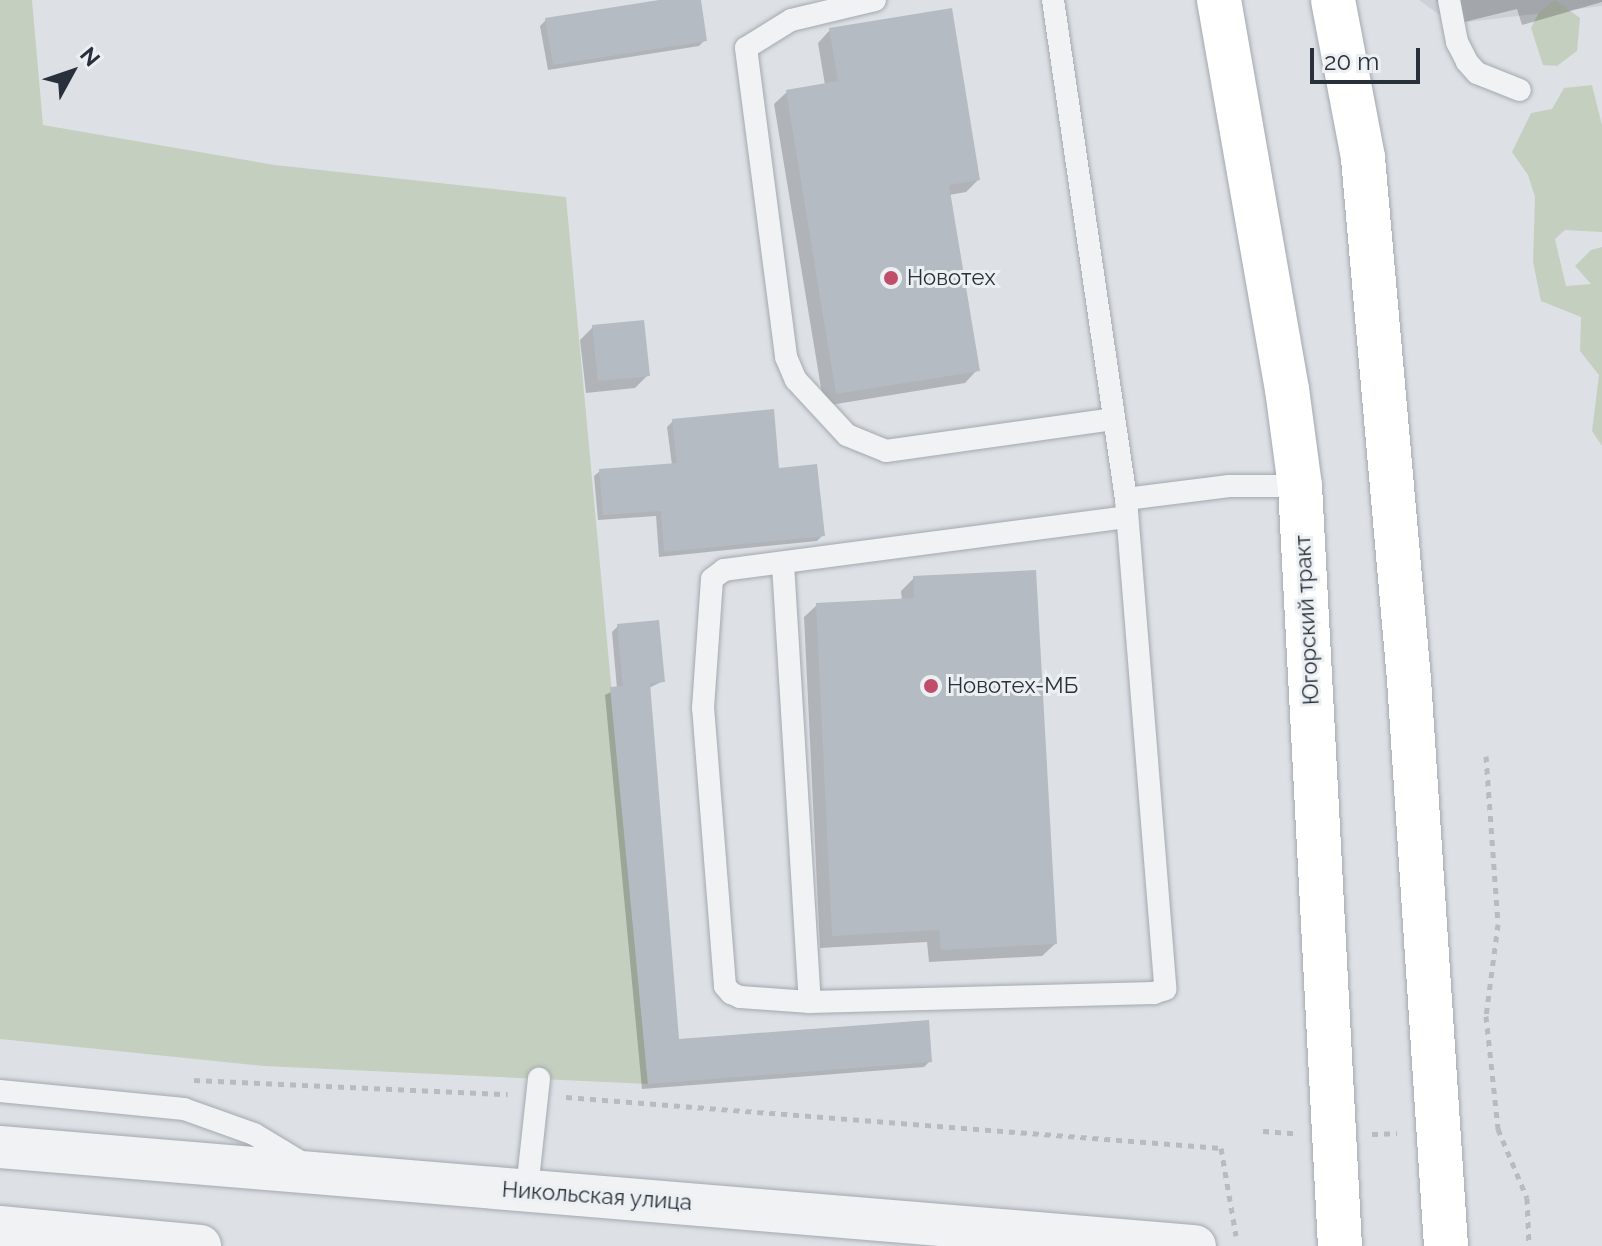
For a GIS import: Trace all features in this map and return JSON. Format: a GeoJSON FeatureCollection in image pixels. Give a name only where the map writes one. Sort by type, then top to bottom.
{"type":"FeatureCollection","features":[{"type":"Feature","properties":{"kind":"main road","name":"Югорский тракт"},"geometry":{"type":"LineString","coordinates":[[1219,0],[1287,389],[1300,486],[1340,1246]]}},
{"type":"Feature","properties":{"kind":"main road"},"geometry":{"type":"LineString","coordinates":[[1333,0],[1363,158],[1409,680],[1446,1246]]}},
{"type":"Feature","properties":{"kind":"street","name":"Никольская улица"},"geometry":{"type":"LineString","coordinates":[[0,1147],[1195,1246]]}},
{"type":"Feature","properties":{"kind":"street"},"geometry":{"type":"LineString","coordinates":[[0,1227],[200,1246]]}},
{"type":"Feature","properties":{"kind":"lane"},"geometry":{"type":"LineString","coordinates":[[875,0],[791,20],[746,48],[786,357],[796,380],[847,435],[886,451],[1113,419]]}},
{"type":"Feature","properties":{"kind":"lane"},"geometry":{"type":"LineString","coordinates":[[1053,0],[1126,508],[1165,989],[1154,993],[810,1002],[740,997],[725,986],[703,708],[712,579],[724,570],[783,564],[1126,508],[1229,486],[1300,486]]}},
{"type":"Feature","properties":{"kind":"lane"},"geometry":{"type":"LineString","coordinates":[[1449,0],[1457,42],[1467,62],[1477,73],[1520,90]]}},
{"type":"Feature","properties":{"kind":"lane"},"geometry":{"type":"LineString","coordinates":[[783,564],[810,1002]]}},
{"type":"Feature","properties":{"kind":"lane"},"geometry":{"type":"LineString","coordinates":[[527,1189],[539,1087]]}},
{"type":"Feature","properties":{"kind":"lane"},"geometry":{"type":"LineString","coordinates":[[0,1091],[184,1109],[254,1134],[319,1173]]}},
{"type":"Feature","properties":{"kind":"path"},"geometry":{"type":"LineString","coordinates":[[1486,756],[1498,924],[1486,1016],[1498,1129],[1527,1198],[1529,1246]]}},
{"type":"Feature","properties":{"kind":"path"},"geometry":{"type":"LineString","coordinates":[[189,1079],[539,1087],[1221,1148],[1237,1246]]}},
{"type":"Feature","properties":{"kind":"path"},"geometry":{"type":"LineString","coordinates":[[1263,1131],[1334,1136],[1498,1129]]}},
{"type":"Feature","properties":{"kind":"shaded area"},"geometry":{"type":"Polygon","coordinates":[[[1419,0],[1602,0],[1602,6],[1452,24],[1419,0]]]}},
{"type":"Feature","properties":{"kind":"green space"},"geometry":{"type":"Polygon","coordinates":[[[0,0],[32,0],[43,125],[275,165],[566,197],[648,1084],[264,1066],[0,1039],[0,0]]]}},
{"type":"Feature","properties":{"kind":"green space"},"geometry":{"type":"Polygon","coordinates":[[[1555,0],[1580,18],[1577,51],[1557,66],[1543,65],[1531,28],[1539,12],[1555,0]]]}},
{"type":"Feature","properties":{"kind":"green space"},"geometry":{"type":"Polygon","coordinates":[[[1592,85],[1602,125],[1602,232],[1565,230],[1555,239],[1566,286],[1591,284],[1575,266],[1591,250],[1602,247],[1602,446],[1592,431],[1599,375],[1580,351],[1581,317],[1541,301],[1533,262],[1535,197],[1528,175],[1512,152],[1531,113],[1552,109],[1564,88],[1592,85]]]}},
{"type":"Feature","properties":{"kind":"building"},"geometry":{"type":"Polygon","coordinates":[[[659,0],[701,0],[707,41],[553,65],[545,18],[659,0]]]}},
{"type":"Feature","properties":{"kind":"building","name":"Новотех"},"geometry":{"type":"Polygon","coordinates":[[[952,8],[980,180],[949,185],[980,371],[836,394],[786,90],[838,81],[829,28],[952,8]]]}},
{"type":"Feature","properties":{"kind":"building"},"geometry":{"type":"Polygon","coordinates":[[[644,320],[650,376],[598,381],[592,325],[644,320]]]}},
{"type":"Feature","properties":{"kind":"building"},"geometry":{"type":"Polygon","coordinates":[[[774,409],[779,468],[817,464],[825,536],[664,552],[661,511],[603,515],[599,469],[677,463],[672,419],[774,409]]]}},
{"type":"Feature","properties":{"kind":"building","name":"Новотех-МБ"},"geometry":{"type":"Polygon","coordinates":[[[1036,570],[1057,944],[941,950],[939,930],[832,936],[816,603],[914,598],[913,576],[1036,570]]]}},
{"type":"Feature","properties":{"kind":"building"},"geometry":{"type":"Polygon","coordinates":[[[659,620],[665,682],[650,683],[679,1039],[929,1020],[932,1062],[648,1084],[610,687],[623,686],[617,624],[659,620]]]}},
{"type":"Feature","properties":{"kind":"place","name":"Новотех"},"geometry":{"type":"Point","coordinates":[891,278]}},
{"type":"Feature","properties":{"kind":"place","name":"Новотех-МБ"},"geometry":{"type":"Point","coordinates":[931,686]}}]}
